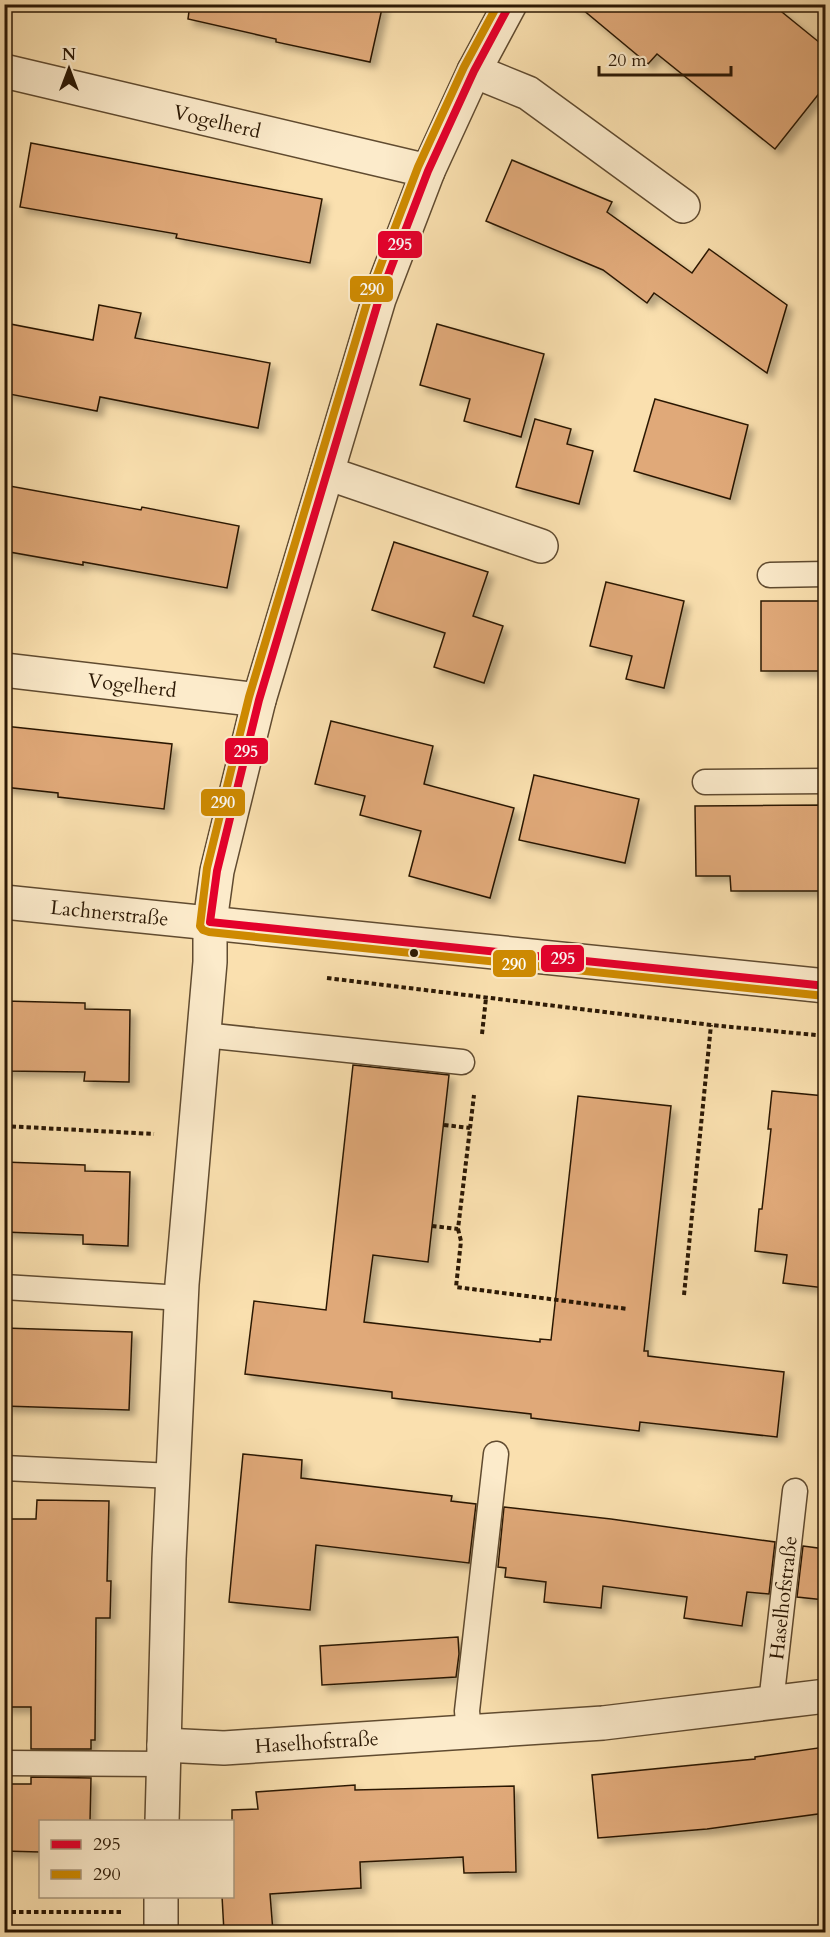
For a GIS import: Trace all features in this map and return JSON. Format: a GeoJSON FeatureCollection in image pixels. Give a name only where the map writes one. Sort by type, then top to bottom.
{"type":"FeatureCollection","features":[{"type":"Feature","properties":{"kind":"street"},"geometry":{"type":"LineString","coordinates":[[162,1820],[172,1476],[182,1298],[210,962],[210,922],[217,871],[259,700],[379,299],[428,171],[474,71],[510,4]]}},
{"type":"Feature","properties":{"kind":"street","name":"Vogelherd"},"geometry":{"type":"LineString","coordinates":[[4,71],[428,171]]}},
{"type":"Feature","properties":{"kind":"street"},"geometry":{"type":"LineString","coordinates":[[474,71],[528,93],[683,206]]}},
{"type":"Feature","properties":{"kind":"street"},"geometry":{"type":"LineString","coordinates":[[327,473],[541,546]]}},
{"type":"Feature","properties":{"kind":"street","name":"Vogelherd"},"geometry":{"type":"LineString","coordinates":[[4,670],[259,700]]}},
{"type":"Feature","properties":{"kind":"street","name":"Lachnerstraße"},"geometry":{"type":"LineString","coordinates":[[4,902],[825,986]]}},
{"type":"Feature","properties":{"kind":"street","name":"Haselhofstraße"},"geometry":{"type":"LineString","coordinates":[[164,1755],[224,1748],[603,1723],[825,1696]]}},
{"type":"Feature","properties":{"kind":"lane"},"geometry":{"type":"LineString","coordinates":[[770,575],[825,574]]}},
{"type":"Feature","properties":{"kind":"lane"},"geometry":{"type":"LineString","coordinates":[[705,782],[825,781]]}},
{"type":"Feature","properties":{"kind":"lane"},"geometry":{"type":"LineString","coordinates":[[204,1035],[462,1062]]}},
{"type":"Feature","properties":{"kind":"lane"},"geometry":{"type":"LineString","coordinates":[[4,1287],[182,1298]]}},
{"type":"Feature","properties":{"kind":"lane"},"geometry":{"type":"LineString","coordinates":[[469,1732],[467,1711],[496,1454]]}},
{"type":"Feature","properties":{"kind":"lane"},"geometry":{"type":"LineString","coordinates":[[4,1468],[172,1476]]}},
{"type":"Feature","properties":{"kind":"lane","name":"Haselhofstraße"},"geometry":{"type":"LineString","coordinates":[[771,1703],[795,1491]]}},
{"type":"Feature","properties":{"kind":"lane","name":"Haselhofstraße"},"geometry":{"type":"LineString","coordinates":[[4,1763],[164,1755]]}},
{"type":"Feature","properties":{"kind":"path"},"geometry":{"type":"LineString","coordinates":[[317,977],[711,1025],[825,1036]]}},
{"type":"Feature","properties":{"kind":"path"},"geometry":{"type":"LineString","coordinates":[[480,1045],[486,998]]}},
{"type":"Feature","properties":{"kind":"path"},"geometry":{"type":"LineString","coordinates":[[684,1295],[711,1025]]}},
{"type":"Feature","properties":{"kind":"path"},"geometry":{"type":"LineString","coordinates":[[474,1092],[458,1229],[460,1241],[456,1287],[628,1310]]}},
{"type":"Feature","properties":{"kind":"path"},"geometry":{"type":"LineString","coordinates":[[444,1125],[470,1128]]}},
{"type":"Feature","properties":{"kind":"path"},"geometry":{"type":"LineString","coordinates":[[4,1126],[194,1136]]}},
{"type":"Feature","properties":{"kind":"path"},"geometry":{"type":"LineString","coordinates":[[432,1226],[458,1229]]}},
{"type":"Feature","properties":{"kind":"path"},"geometry":{"type":"LineString","coordinates":[[4,1912],[161,1914]]}},
{"type":"Feature","properties":{"kind":"building"},"geometry":{"type":"Polygon","coordinates":[[[190,4],[383,4],[370,62],[276,42],[276,39],[188,19],[190,4]]]}},
{"type":"Feature","properties":{"kind":"building"},"geometry":{"type":"Polygon","coordinates":[[[576,4],[772,4],[825,47],[825,86],[775,149],[657,54],[648,64],[576,4]]]}},
{"type":"Feature","properties":{"kind":"building"},"geometry":{"type":"Polygon","coordinates":[[[31,143],[322,199],[310,263],[176,238],[177,234],[20,207],[31,143]]]}},
{"type":"Feature","properties":{"kind":"building"},"geometry":{"type":"Polygon","coordinates":[[[512,160],[612,202],[607,212],[692,273],[709,249],[787,305],[767,373],[654,293],[647,303],[603,270],[486,221],[512,160]]]}},
{"type":"Feature","properties":{"kind":"building"},"geometry":{"type":"Polygon","coordinates":[[[99,305],[141,313],[135,338],[270,363],[258,428],[100,397],[97,411],[4,393],[4,354],[10,324],[93,340],[99,305]]]}},
{"type":"Feature","properties":{"kind":"building"},"geometry":{"type":"Polygon","coordinates":[[[437,324],[544,354],[521,437],[464,421],[470,399],[420,385],[437,324]]]}},
{"type":"Feature","properties":{"kind":"building"},"geometry":{"type":"Polygon","coordinates":[[[655,399],[748,425],[730,499],[634,471],[655,399]]]}},
{"type":"Feature","properties":{"kind":"building"},"geometry":{"type":"Polygon","coordinates":[[[535,419],[571,429],[567,444],[593,451],[579,504],[516,487],[535,419]]]}},
{"type":"Feature","properties":{"kind":"building"},"geometry":{"type":"Polygon","coordinates":[[[4,485],[141,510],[142,507],[239,526],[227,588],[83,562],[83,565],[4,551],[4,485]]]}},
{"type":"Feature","properties":{"kind":"building"},"geometry":{"type":"Polygon","coordinates":[[[394,542],[488,572],[473,616],[503,626],[484,683],[434,667],[445,633],[372,610],[394,542]]]}},
{"type":"Feature","properties":{"kind":"building"},"geometry":{"type":"Polygon","coordinates":[[[606,582],[684,601],[664,688],[626,679],[632,656],[590,646],[606,582]]]}},
{"type":"Feature","properties":{"kind":"building"},"geometry":{"type":"Polygon","coordinates":[[[761,601],[825,601],[825,671],[761,671],[761,601]]]}},
{"type":"Feature","properties":{"kind":"building"},"geometry":{"type":"Polygon","coordinates":[[[331,721],[433,746],[424,784],[514,808],[490,898],[409,876],[421,831],[360,815],[365,796],[315,784],[331,721]]]}},
{"type":"Feature","properties":{"kind":"building"},"geometry":{"type":"Polygon","coordinates":[[[4,726],[172,744],[164,809],[58,797],[58,793],[4,787],[4,726]]]}},
{"type":"Feature","properties":{"kind":"building"},"geometry":{"type":"Polygon","coordinates":[[[534,775],[639,799],[625,863],[519,840],[534,775]]]}},
{"type":"Feature","properties":{"kind":"building"},"geometry":{"type":"Polygon","coordinates":[[[825,805],[825,891],[731,891],[730,876],[696,876],[695,806],[825,805]]]}},
{"type":"Feature","properties":{"kind":"building"},"geometry":{"type":"Polygon","coordinates":[[[4,1001],[85,1003],[85,1009],[130,1010],[129,1082],[84,1081],[85,1072],[4,1071],[4,1001]]]}},
{"type":"Feature","properties":{"kind":"building"},"geometry":{"type":"Polygon","coordinates":[[[353,1065],[449,1075],[428,1262],[373,1255],[364,1322],[540,1342],[540,1339],[551,1340],[578,1096],[671,1106],[644,1351],[648,1351],[648,1356],[784,1372],[777,1437],[640,1422],[639,1431],[531,1418],[531,1414],[392,1398],[392,1392],[245,1374],[254,1301],[326,1310],[353,1065]]]}},
{"type":"Feature","properties":{"kind":"building"},"geometry":{"type":"Polygon","coordinates":[[[772,1091],[825,1096],[825,1288],[783,1283],[787,1255],[755,1251],[771,1129],[768,1129],[772,1091]]]}},
{"type":"Feature","properties":{"kind":"building"},"geometry":{"type":"Polygon","coordinates":[[[4,1162],[85,1165],[85,1171],[130,1172],[128,1246],[83,1244],[83,1235],[4,1232],[4,1162]]]}},
{"type":"Feature","properties":{"kind":"building"},"geometry":{"type":"Polygon","coordinates":[[[4,1328],[132,1332],[129,1410],[4,1406],[4,1328]]]}},
{"type":"Feature","properties":{"kind":"building"},"geometry":{"type":"Polygon","coordinates":[[[243,1454],[302,1460],[301,1478],[452,1496],[451,1501],[476,1504],[469,1563],[316,1545],[310,1610],[229,1602],[243,1454]]]}},
{"type":"Feature","properties":{"kind":"building"},"geometry":{"type":"Polygon","coordinates":[[[37,1500],[109,1501],[107,1581],[111,1581],[110,1618],[96,1618],[95,1740],[91,1740],[91,1749],[31,1749],[31,1707],[4,1707],[4,1519],[36,1519],[37,1500]]]}},
{"type":"Feature","properties":{"kind":"building"},"geometry":{"type":"Polygon","coordinates":[[[504,1507],[611,1519],[775,1542],[769,1594],[747,1592],[742,1626],[684,1618],[687,1597],[603,1586],[601,1608],[544,1602],[546,1582],[505,1577],[506,1568],[498,1567],[504,1507]]]}},
{"type":"Feature","properties":{"kind":"building"},"geometry":{"type":"Polygon","coordinates":[[[803,1546],[825,1549],[825,1600],[797,1597],[803,1546]]]}},
{"type":"Feature","properties":{"kind":"building"},"geometry":{"type":"Polygon","coordinates":[[[458,1637],[459,1654],[456,1677],[322,1685],[320,1646],[458,1637]]]}},
{"type":"Feature","properties":{"kind":"building"},"geometry":{"type":"Polygon","coordinates":[[[825,1747],[825,1813],[707,1829],[598,1838],[592,1775],[755,1759],[755,1757],[825,1747]]]}},
{"type":"Feature","properties":{"kind":"building"},"geometry":{"type":"Polygon","coordinates":[[[31,1777],[91,1778],[90,1820],[39,1820],[39,1852],[4,1851],[4,1784],[31,1784],[31,1777]]]}},
{"type":"Feature","properties":{"kind":"building"},"geometry":{"type":"Polygon","coordinates":[[[355,1785],[355,1790],[514,1786],[516,1872],[464,1873],[463,1857],[360,1862],[361,1888],[270,1894],[273,1932],[224,1932],[222,1898],[234,1898],[232,1810],[258,1809],[256,1792],[355,1785]]]}},
{"type":"Feature","properties":{"kind":"transit line","name":"290"},"geometry":{"type":"LineString","coordinates":[[498,4],[464,67],[418,167],[369,296],[249,697],[207,868],[200,926],[209,932],[825,996]]}},
{"type":"Feature","properties":{"kind":"transit line","name":"295"},"geometry":{"type":"LineString","coordinates":[[510,4],[474,71],[428,171],[379,299],[259,700],[217,871],[210,922],[826,986]]}}]}
